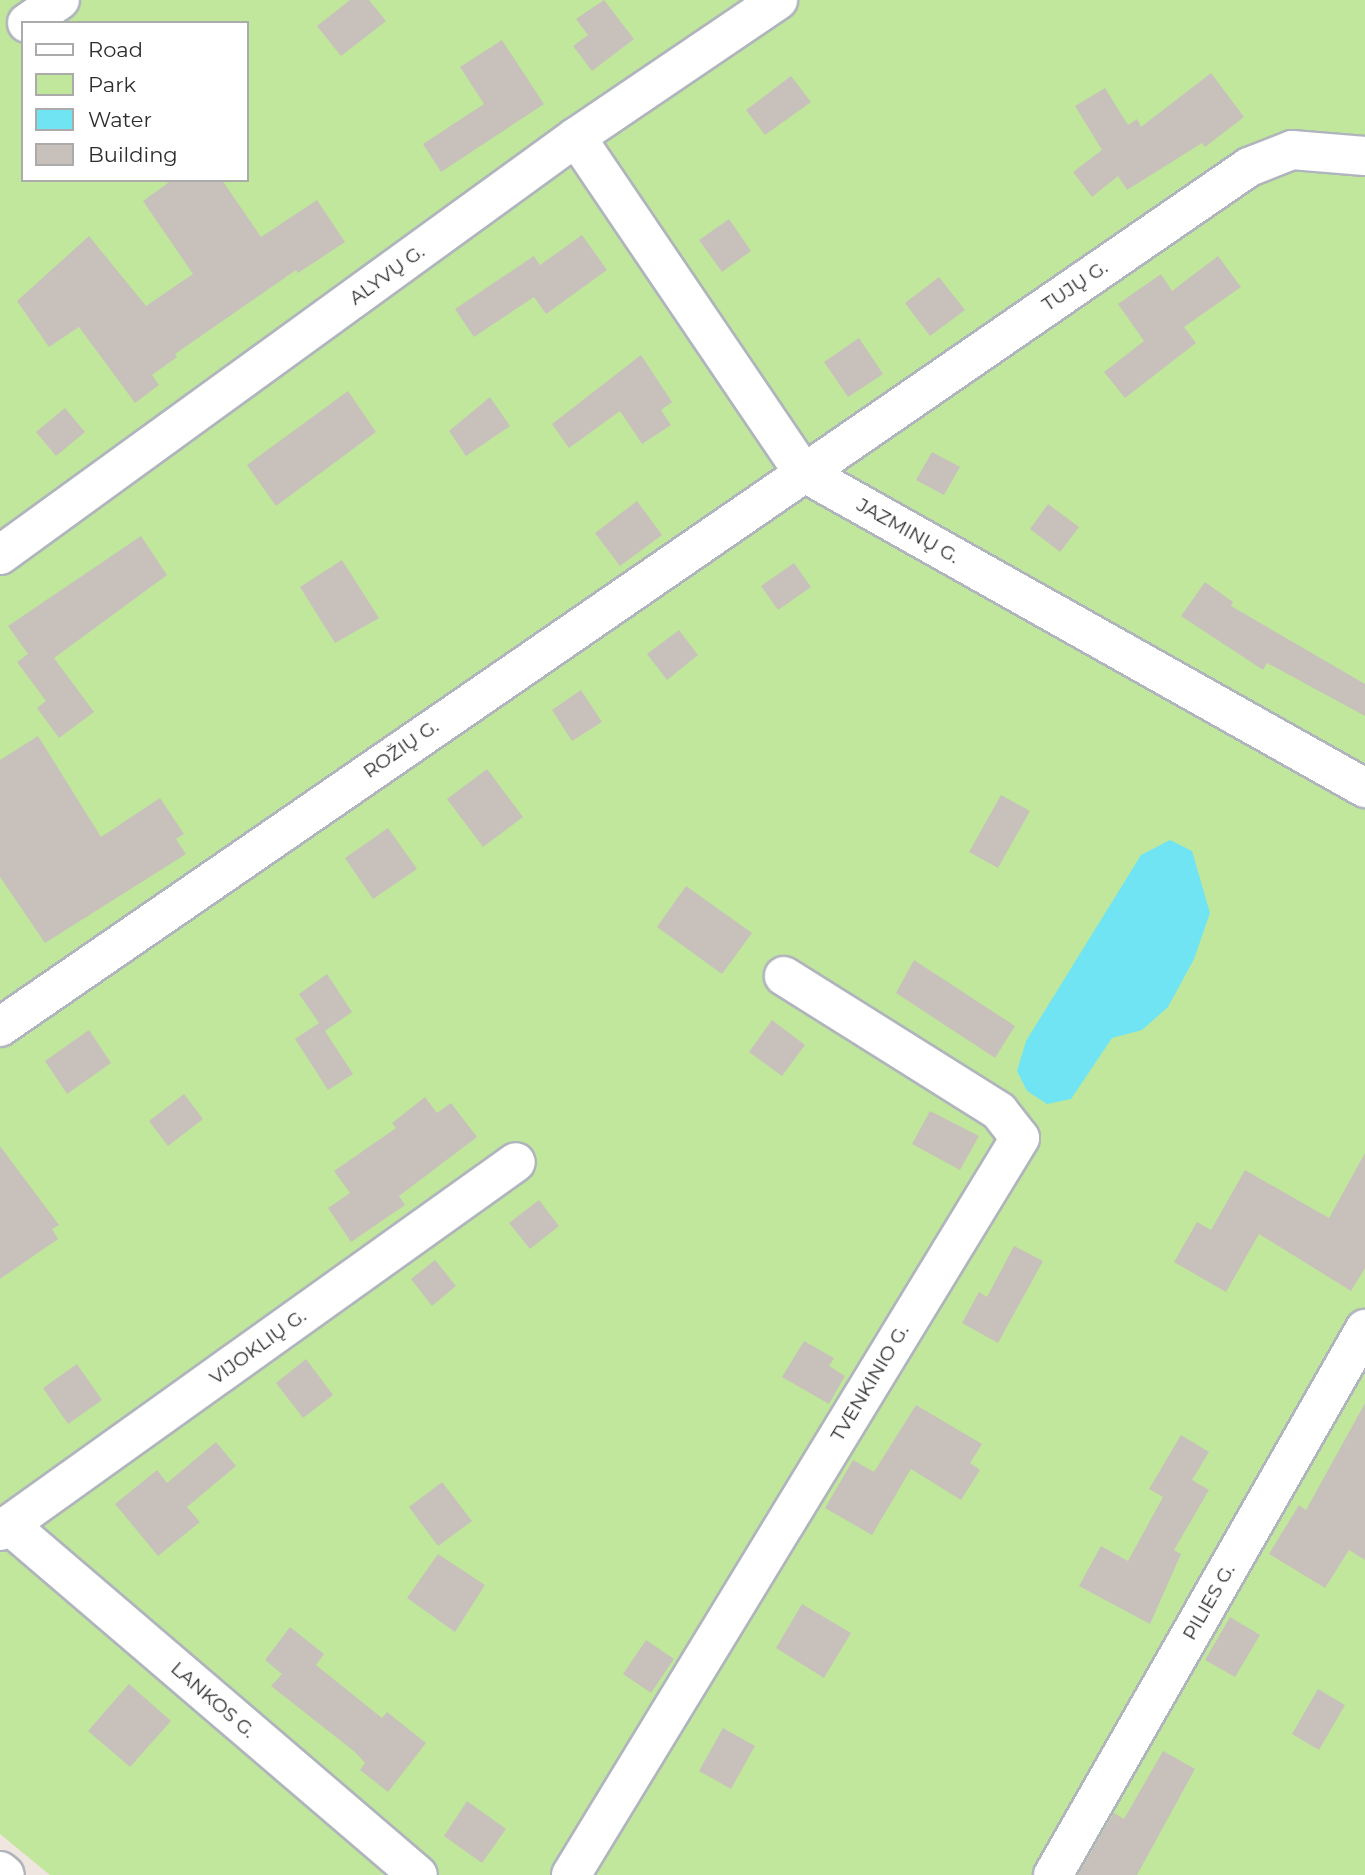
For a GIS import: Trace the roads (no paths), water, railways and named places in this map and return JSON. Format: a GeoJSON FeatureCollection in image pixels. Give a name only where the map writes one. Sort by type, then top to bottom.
{"type":"FeatureCollection","features":[{"type":"Feature","properties":{"kind":"street"},"geometry":{"type":"LineString","coordinates":[[30,21],[60,0]]}},
{"type":"Feature","properties":{"kind":"street","name":"ALYVŲ G."},"geometry":{"type":"LineString","coordinates":[[0,555],[576,137],[778,0]]}},
{"type":"Feature","properties":{"kind":"street"},"geometry":{"type":"LineString","coordinates":[[0,42],[21,27]]}},
{"type":"Feature","properties":{"kind":"street","name":"JAZMINŲ G."},"geometry":{"type":"LineString","coordinates":[[576,137],[803,472],[1365,788]]}},
{"type":"Feature","properties":{"kind":"street","name":"TUJŲ G."},"geometry":{"type":"LineString","coordinates":[[803,472],[1249,167],[1292,150],[1365,156]]}},
{"type":"Feature","properties":{"kind":"street","name":"ROŽIŲ G."},"geometry":{"type":"LineString","coordinates":[[0,1027],[803,472]]}},
{"type":"Feature","properties":{"kind":"street","name":"TVENKINIO G."},"geometry":{"type":"LineString","coordinates":[[571,1875],[1020,1138],[999,1111],[784,976]]}},
{"type":"Feature","properties":{"kind":"street","name":"VIJOKLIŲ G."},"geometry":{"type":"LineString","coordinates":[[5,1528],[516,1162]]}},
{"type":"Feature","properties":{"kind":"street","name":"PILIES G."},"geometry":{"type":"LineString","coordinates":[[1053,1875],[1365,1329]]}},
{"type":"Feature","properties":{"kind":"street","name":"LANKOS G."},"geometry":{"type":"LineString","coordinates":[[5,1528],[418,1875]]}},
{"type":"Feature","properties":{"kind":"street"},"geometry":{"type":"LineString","coordinates":[[0,1871],[5,1875]]}},
{"type":"Feature","properties":{"kind":"water"},"geometry":{"type":"Polygon","coordinates":[[[1170,840],[1192,851],[1210,913],[1194,959],[1168,1007],[1142,1030],[1112,1038],[1071,1099],[1047,1104],[1027,1091],[1017,1071],[1026,1041],[1141,855],[1170,840]]]}}]}
